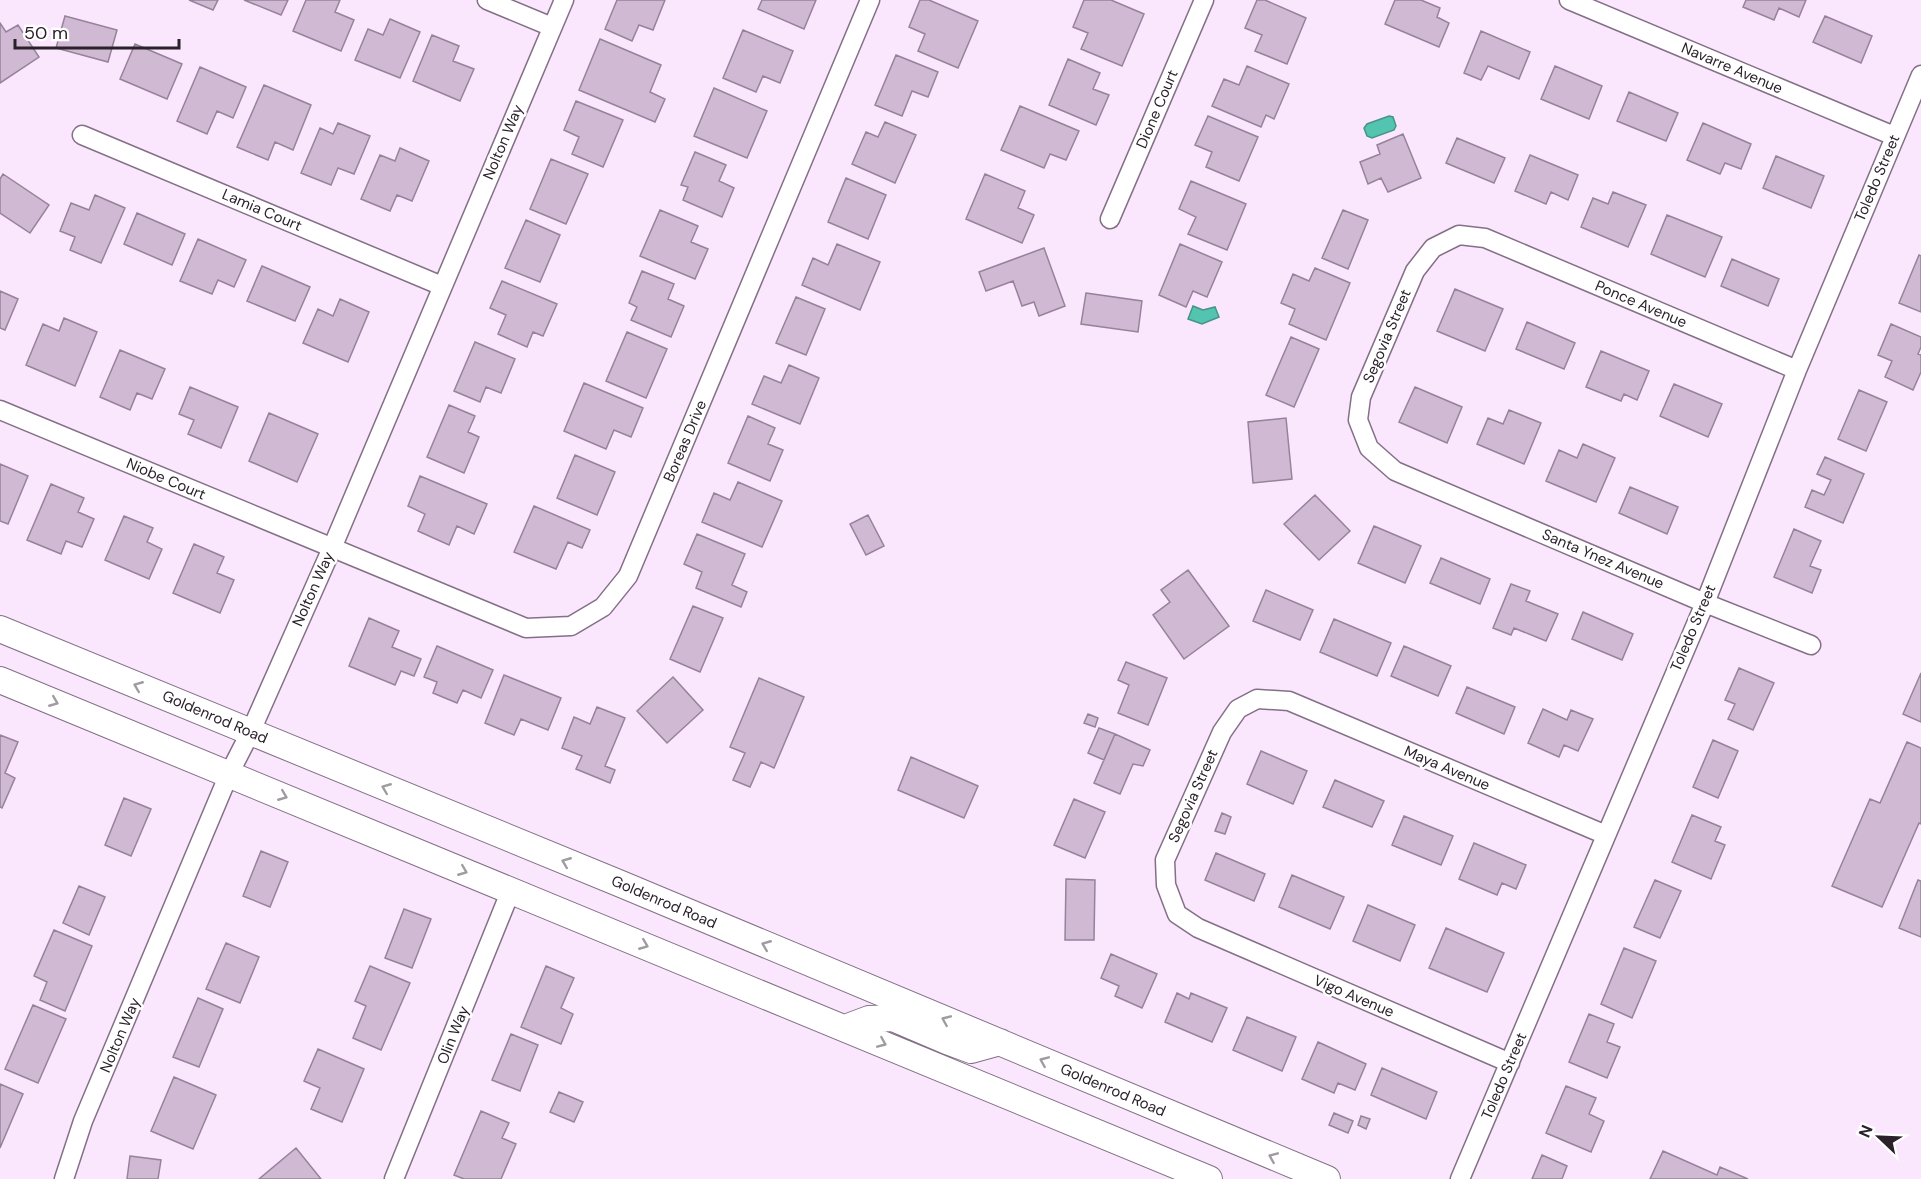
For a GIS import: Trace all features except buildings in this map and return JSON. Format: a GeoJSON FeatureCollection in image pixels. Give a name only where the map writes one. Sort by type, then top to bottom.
{"type":"FeatureCollection","features":[{"type":"Feature","properties":{"kind":"main road","name":"Goldenrod Road"},"geometry":{"type":"LineString","coordinates":[[0,629],[621,884],[1327,1179]]}},
{"type":"Feature","properties":{"kind":"main road"},"geometry":{"type":"LineString","coordinates":[[0,680],[1209,1179]]}},
{"type":"Feature","properties":{"kind":"main road"},"geometry":{"type":"LineString","coordinates":[[845,1028],[869,1019],[893,1018],[971,1050],[1000,1042]]}},
{"type":"Feature","properties":{"kind":"street"},"geometry":{"type":"LineString","coordinates":[[487,0],[552,27]]}},
{"type":"Feature","properties":{"kind":"street","name":"Nolton Way"},"geometry":{"type":"LineString","coordinates":[[64,1179],[83,1122],[229,774],[250,733],[332,548],[564,0]]}},
{"type":"Feature","properties":{"kind":"street","name":"Boreas Drive"},"geometry":{"type":"LineString","coordinates":[[332,548],[526,628],[572,626],[603,607],[628,576],[870,0]]}},
{"type":"Feature","properties":{"kind":"street","name":"Dione Court"},"geometry":{"type":"LineString","coordinates":[[1110,219],[1204,0]]}},
{"type":"Feature","properties":{"kind":"street","name":"Navarre Avenue"},"geometry":{"type":"LineString","coordinates":[[1569,0],[1894,136]]}},
{"type":"Feature","properties":{"kind":"street","name":"Toledo Street"},"geometry":{"type":"LineString","coordinates":[[1460,1179],[1705,603],[1797,370],[1921,75]]}},
{"type":"Feature","properties":{"kind":"street","name":"Lamia Court"},"geometry":{"type":"LineString","coordinates":[[82,135],[442,286]]}},
{"type":"Feature","properties":{"kind":"street","name":"Segovia Street"},"geometry":{"type":"LineString","coordinates":[[1395,471],[1369,448],[1358,420],[1361,397],[1415,270],[1433,248],[1459,236],[1485,238]]}},
{"type":"Feature","properties":{"kind":"street","name":"Ponce Avenue"},"geometry":{"type":"LineString","coordinates":[[1485,238],[1797,370]]}},
{"type":"Feature","properties":{"kind":"street","name":"Niobe Court"},"geometry":{"type":"LineString","coordinates":[[0,410],[332,548]]}},
{"type":"Feature","properties":{"kind":"street","name":"Santa Ynez Avenue"},"geometry":{"type":"LineString","coordinates":[[1395,471],[1705,603],[1811,645]]}},
{"type":"Feature","properties":{"kind":"street","name":"Segovia Street"},"geometry":{"type":"LineString","coordinates":[[1198,928],[1178,914],[1166,885],[1165,860],[1222,732],[1238,709],[1257,699],[1289,701]]}},
{"type":"Feature","properties":{"kind":"street","name":"Maya Avenue"},"geometry":{"type":"LineString","coordinates":[[1289,701],[1606,835]]}},
{"type":"Feature","properties":{"kind":"street","name":"Olin Way"},"geometry":{"type":"LineString","coordinates":[[394,1179],[511,890]]}},
{"type":"Feature","properties":{"kind":"street","name":"Vigo Avenue"},"geometry":{"type":"LineString","coordinates":[[1198,928],[1510,1063]]}},
{"type":"Feature","properties":{"kind":"shaded area"},"geometry":{"type":"Polygon","coordinates":[[[1389,116],[1393,117],[1396,126],[1394,130],[1372,138],[1367,136],[1364,128],[1367,124],[1389,116]]]}},
{"type":"Feature","properties":{"kind":"shaded area"},"geometry":{"type":"Polygon","coordinates":[[[1193,306],[1203,310],[1215,307],[1219,317],[1202,324],[1188,319],[1193,306]]]}}]}
